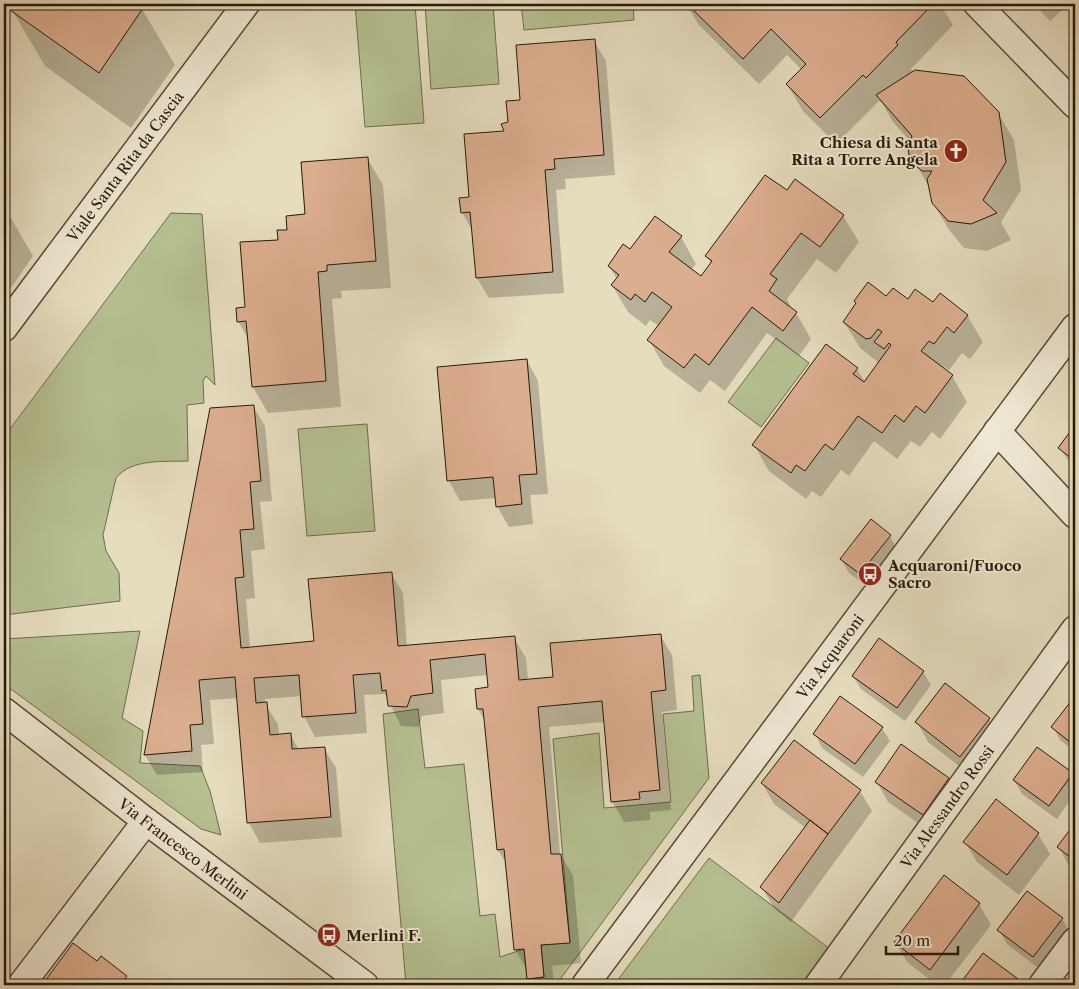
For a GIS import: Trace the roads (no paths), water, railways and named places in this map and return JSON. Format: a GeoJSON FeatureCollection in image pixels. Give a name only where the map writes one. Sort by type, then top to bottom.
{"type":"FeatureCollection","features":[{"type":"Feature","properties":{"kind":"street","name":"Viale Santa Rita da Cascia"},"geometry":{"type":"LineString","coordinates":[[4,328],[246,4]]}},
{"type":"Feature","properties":{"kind":"street"},"geometry":{"type":"LineString","coordinates":[[978,4],[1075,105]]}},
{"type":"Feature","properties":{"kind":"street","name":"Via Acquaroni"},"geometry":{"type":"LineString","coordinates":[[585,985],[1075,327]]}},
{"type":"Feature","properties":{"kind":"street"},"geometry":{"type":"LineString","coordinates":[[997,431],[1075,515]]}},
{"type":"Feature","properties":{"kind":"street","name":"Via Alessandro Rossi"},"geometry":{"type":"LineString","coordinates":[[818,985],[1075,629]]}},
{"type":"Feature","properties":{"kind":"street","name":"Via Francesco Merlini"},"geometry":{"type":"LineString","coordinates":[[4,711],[146,822],[365,985]]}},
{"type":"Feature","properties":{"kind":"street"},"geometry":{"type":"LineString","coordinates":[[21,985],[146,822]]}},
{"type":"Feature","properties":{"kind":"street"},"geometry":{"type":"LineString","coordinates":[[1042,985],[1075,941]]}},
{"type":"Feature","properties":{"kind":"place","name":"Chiesa di Santa Rita a Torre Angela"},"geometry":{"type":"Point","coordinates":[956,151]}},
{"type":"Feature","properties":{"kind":"place","name":"Acquaroni/Fuoco Sacro"},"geometry":{"type":"Point","coordinates":[870,574]}},
{"type":"Feature","properties":{"kind":"place","name":"Merlini F."},"geometry":{"type":"Point","coordinates":[329,935]}}]}
